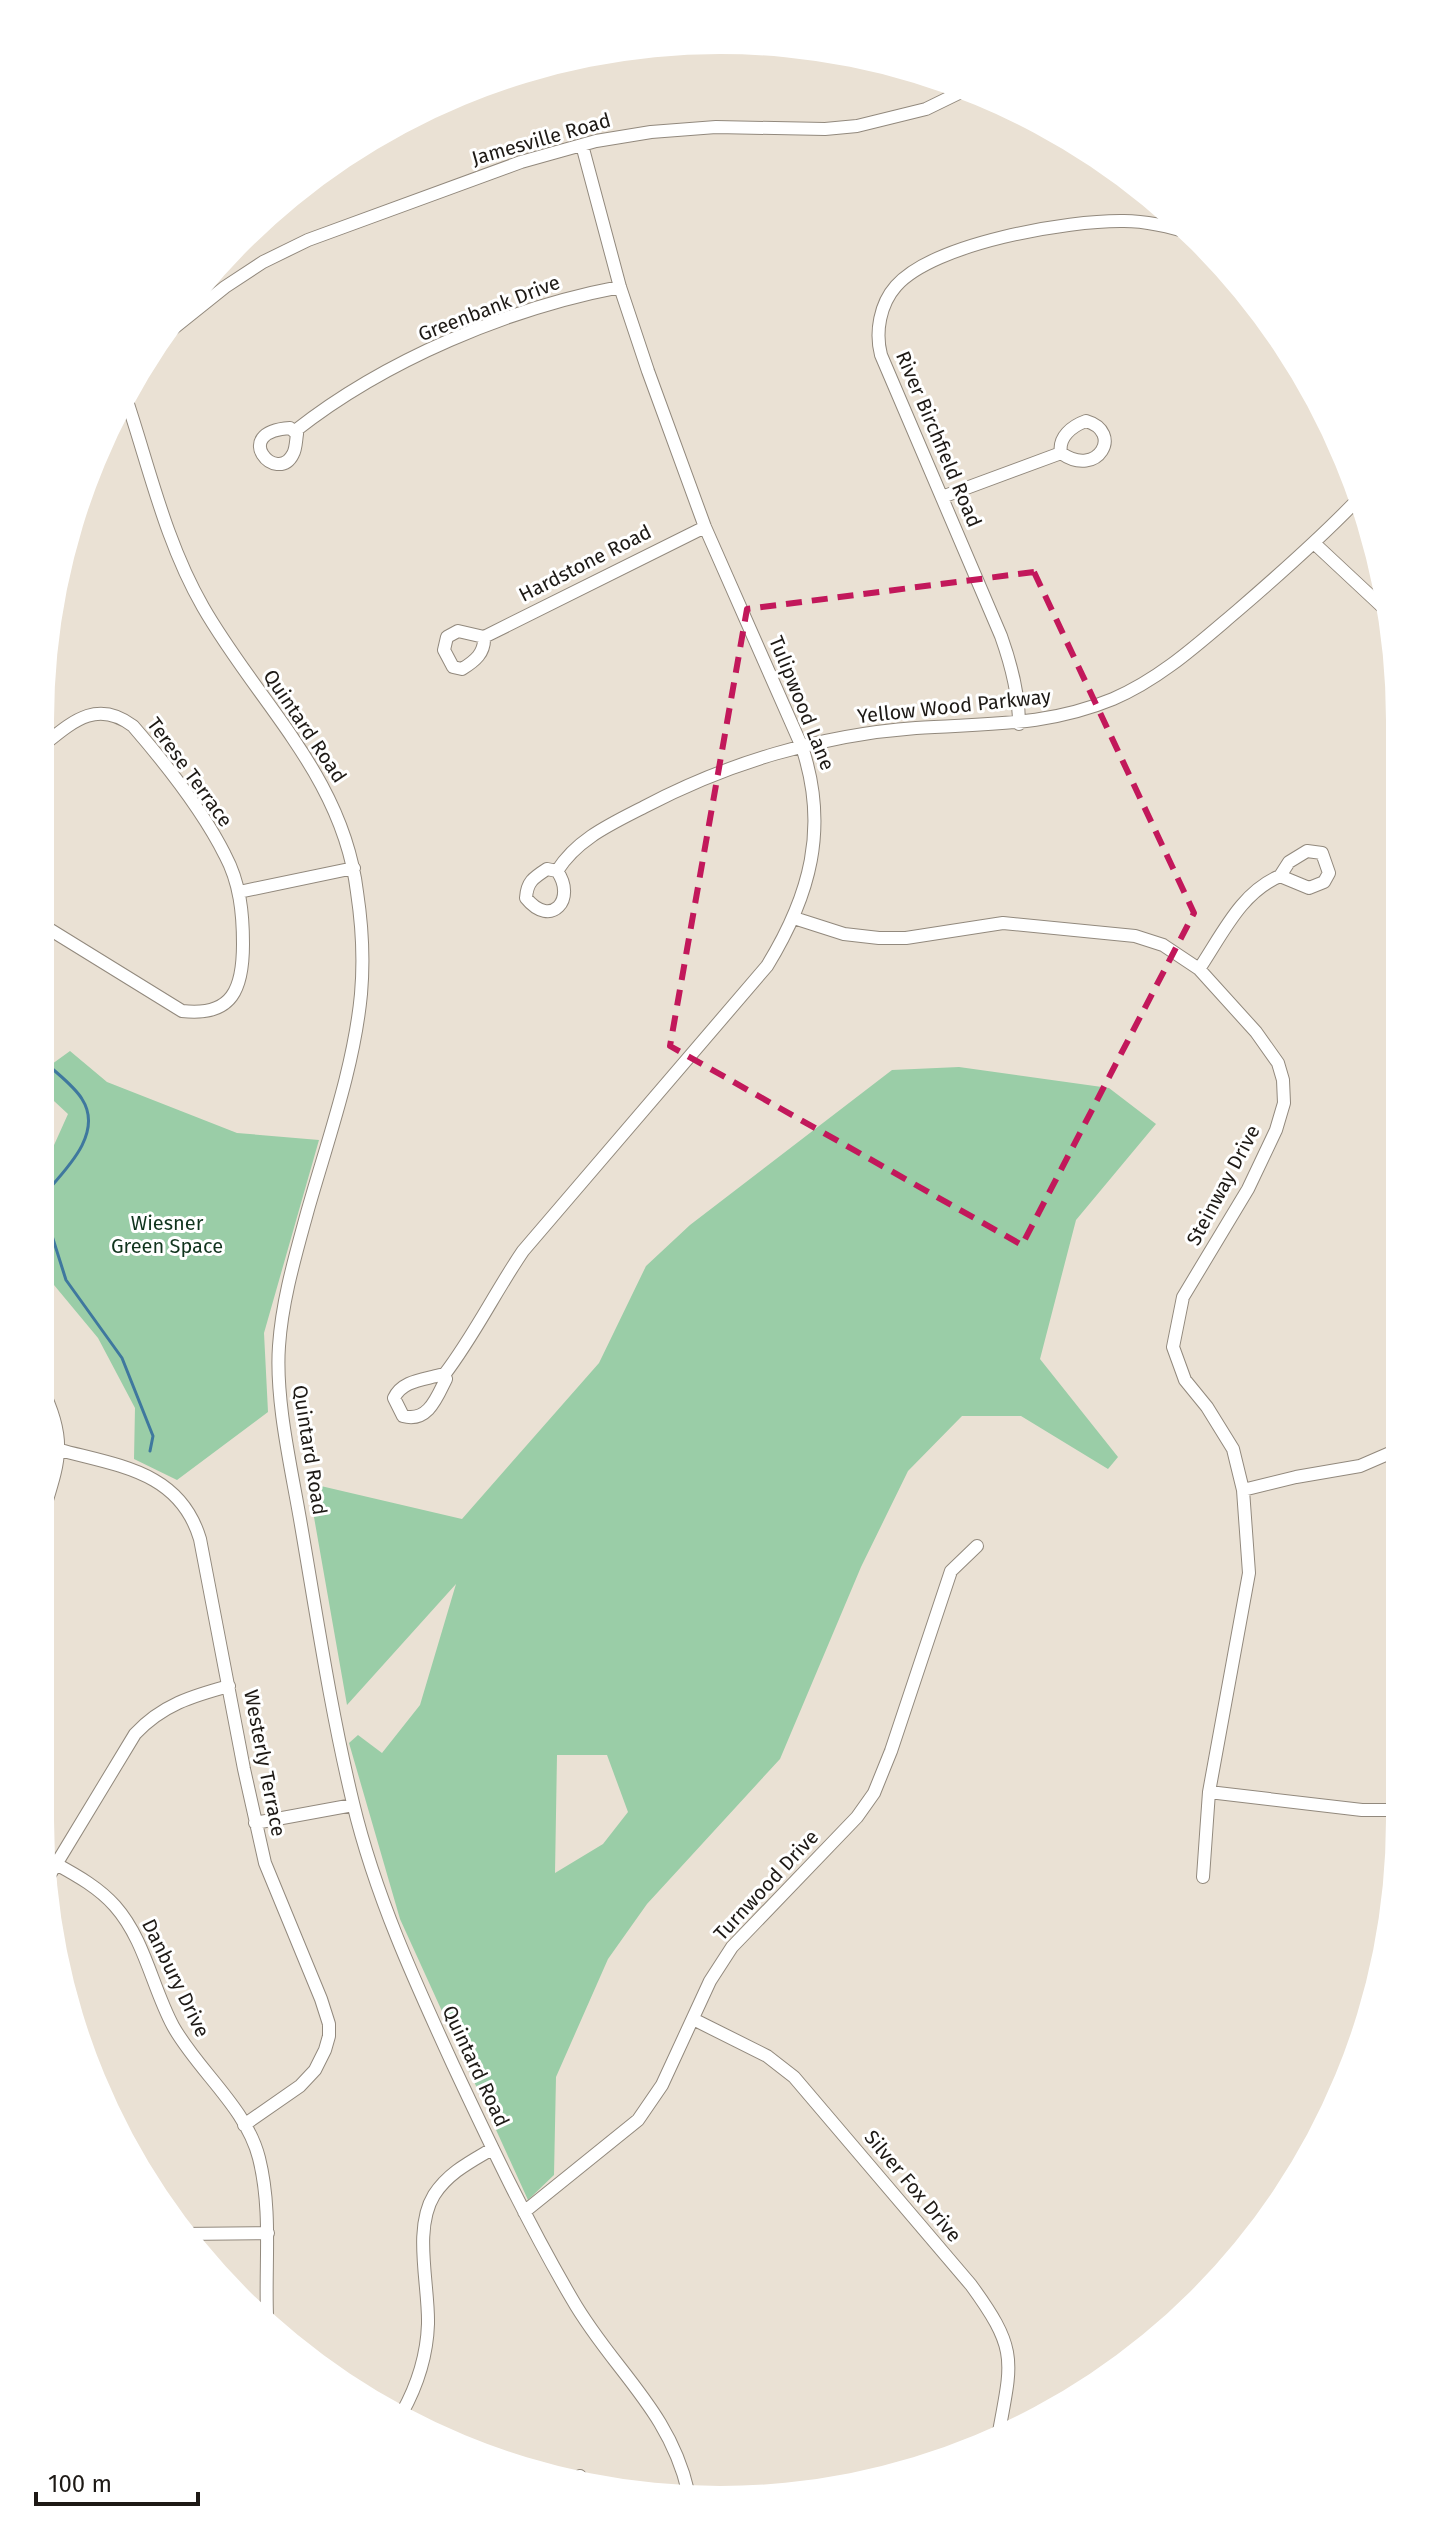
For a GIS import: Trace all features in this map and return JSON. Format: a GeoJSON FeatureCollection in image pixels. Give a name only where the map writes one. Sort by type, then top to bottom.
{"type":"FeatureCollection","features":[{"type":"Feature","properties":{"kind":"street","name":"Jamesville Road"},"geometry":{"type":"LineString","coordinates":[[195,311],[263,262],[308,240],[521,162],[582,145],[651,132],[716,127],[825,129],[857,126],[926,109],[952,96]]}},
{"type":"Feature","properties":{"kind":"street","name":"Tulipwood Lane"},"geometry":{"type":"LineString","coordinates":[[444,1375],[478,1329],[499,1286],[523,1251],[767,966],[794,918],[811,860],[815,821],[812,778],[802,747],[705,527],[620,287],[582,145]]}},
{"type":"Feature","properties":{"kind":"street","name":"River Birchfield Road"},"geometry":{"type":"LineString","coordinates":[[1019,724],[1012,668],[881,355],[878,343],[880,318],[886,301],[912,272],[974,246],[1062,225],[1124,221],[1168,227]]}},
{"type":"Feature","properties":{"kind":"street","name":"Greenbank Drive"},"geometry":{"type":"LineString","coordinates":[[295,431],[347,395],[460,336],[532,309],[620,287]]}},
{"type":"Feature","properties":{"kind":"street","name":"Quintard Road"},"geometry":{"type":"LineString","coordinates":[[130,412],[161,513],[185,574],[203,609],[237,661],[318,775],[342,826],[354,868],[361,934],[361,992],[355,1033],[295,1258],[278,1349],[279,1384],[294,1486],[353,1805],[383,1901],[432,2020],[492,2149],[591,2332],[650,2403],[670,2438],[686,2485]]}},
{"type":"Feature","properties":{"kind":"street"},"geometry":{"type":"LineString","coordinates":[[942,497],[1061,453]]}},
{"type":"Feature","properties":{"kind":"street","name":"Yellow Wood Parkway"},"geometry":{"type":"LineString","coordinates":[[557,871],[565,857],[610,824],[679,788],[745,762],[802,747],[914,728],[1019,724],[1072,713],[1114,698],[1151,679],[1188,653],[1315,544],[1351,506]]}},
{"type":"Feature","properties":{"kind":"street","name":"Hardstone Road"},"geometry":{"type":"LineString","coordinates":[[484,637],[705,527]]}},
{"type":"Feature","properties":{"kind":"street"},"geometry":{"type":"LineString","coordinates":[[1315,544],[1375,600]]}},
{"type":"Feature","properties":{"kind":"street","name":"Terese Terrace"},"geometry":{"type":"LineString","coordinates":[[54,737],[87,715],[106,713],[122,718],[144,739],[201,816],[225,855],[239,892],[243,924],[243,973],[239,987],[223,1005],[196,1013],[182,1011],[54,932]]}},
{"type":"Feature","properties":{"kind":"street"},"geometry":{"type":"LineString","coordinates":[[239,892],[354,868]]}},
{"type":"Feature","properties":{"kind":"street"},"geometry":{"type":"LineString","coordinates":[[1199,969],[1245,900],[1267,881],[1280,876]]}},
{"type":"Feature","properties":{"kind":"street","name":"Steinway Drive"},"geometry":{"type":"LineString","coordinates":[[794,918],[844,934],[879,938],[906,938],[1003,923],[1121,933],[1163,945],[1199,969],[1269,1048],[1278,1063],[1283,1080],[1284,1103],[1276,1130],[1248,1189],[1183,1297],[1173,1347],[1185,1380],[1207,1407],[1233,1449],[1243,1490],[1249,1573],[1209,1792],[1203,1877]]}},
{"type":"Feature","properties":{"kind":"street"},"geometry":{"type":"LineString","coordinates":[[54,1421],[60,1450],[54,1472]]}},
{"type":"Feature","properties":{"kind":"street","name":"Westerly Terrace"},"geometry":{"type":"LineString","coordinates":[[60,1450],[137,1472],[162,1484],[182,1501],[200,1539],[265,1863],[329,2024],[329,2036],[315,2070],[300,2086],[244,2125]]}},
{"type":"Feature","properties":{"kind":"street"},"geometry":{"type":"LineString","coordinates":[[1243,1490],[1360,1466],[1386,1455]]}},
{"type":"Feature","properties":{"kind":"street","name":"Turnwood Drive"},"geometry":{"type":"LineString","coordinates":[[524,2212],[638,2120],[662,2085],[710,1981],[732,1947],[857,1817],[874,1793],[951,1571],[977,1546]]}},
{"type":"Feature","properties":{"kind":"street"},"geometry":{"type":"LineString","coordinates":[[56,1864],[135,1734],[174,1703],[229,1686]]}},
{"type":"Feature","properties":{"kind":"street"},"geometry":{"type":"LineString","coordinates":[[1209,1792],[1362,1810],[1386,1810]]}},
{"type":"Feature","properties":{"kind":"street"},"geometry":{"type":"LineString","coordinates":[[255,1823],[353,1805]]}},
{"type":"Feature","properties":{"kind":"street","name":"Danbury Drive"},"geometry":{"type":"LineString","coordinates":[[56,1864],[91,1885],[117,1908],[134,1933],[172,2024],[185,2047],[244,2125],[258,2156],[267,2199],[267,2308]]}},
{"type":"Feature","properties":{"kind":"street","name":"Silver Fox Drive"},"geometry":{"type":"LineString","coordinates":[[693,2019],[767,2056],[794,2077],[979,2297],[995,2319],[1006,2342],[1010,2364],[1000,2424]]}},
{"type":"Feature","properties":{"kind":"street"},"geometry":{"type":"LineString","coordinates":[[405,2406],[421,2369],[428,2327],[425,2216],[433,2197],[446,2179],[492,2149]]}},
{"type":"Feature","properties":{"kind":"street"},"geometry":{"type":"LineString","coordinates":[[199,2234],[268,2233]]}},
{"type":"Feature","properties":{"kind":"highlighted area"},"geometry":{"type":"Polygon","coordinates":[[[1034,572],[1194,913],[1022,1245],[670,1046],[747,609],[1034,572]]]}},
{"type":"Feature","properties":{"kind":"green space","name":"Wiesner Green Space"},"geometry":{"type":"Polygon","coordinates":[[[70,1051],[107,1082],[237,1133],[319,1140],[264,1333],[268,1412],[177,1480],[134,1459],[135,1408],[98,1338],[54,1285],[54,1145],[68,1114],[54,1101],[54,1063],[70,1051]]]}},
{"type":"Feature","properties":{"kind":"green space"},"geometry":{"type":"Polygon","coordinates":[[[959,1067],[1109,1088],[1156,1124],[1076,1220],[1040,1359],[1118,1457],[1108,1469],[1021,1416],[962,1416],[908,1471],[861,1567],[780,1759],[647,1904],[608,1959],[556,2077],[554,2175],[528,2200],[400,1919],[349,1743],[358,1735],[382,1753],[420,1705],[456,1584],[347,1705],[308,1483],[462,1519],[599,1363],[646,1266],[690,1225],[892,1070],[959,1067]],[[557,1755],[555,1873],[603,1844],[628,1812],[607,1755],[557,1755]]]}},
{"type":"Feature","properties":{"kind":"waterway"},"geometry":{"type":"LineString","coordinates":[[54,1070],[82,1099],[88,1113],[88,1126],[78,1153],[54,1183]]}},
{"type":"Feature","properties":{"kind":"waterway"},"geometry":{"type":"LineString","coordinates":[[54,1242],[66,1280],[122,1358],[153,1436],[150,1451]]}}]}
